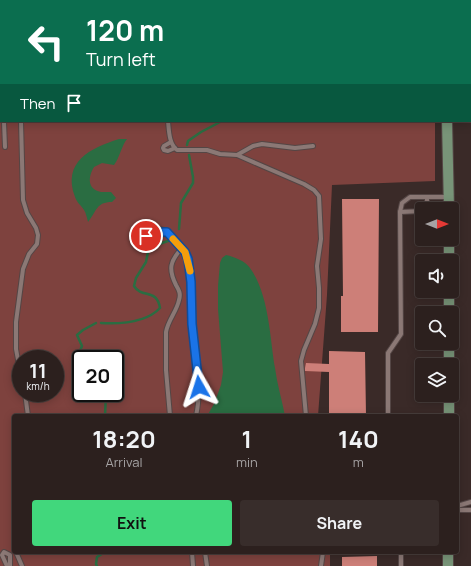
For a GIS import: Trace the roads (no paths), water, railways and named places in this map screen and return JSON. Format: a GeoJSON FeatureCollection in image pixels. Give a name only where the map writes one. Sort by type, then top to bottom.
{"type":"FeatureCollection","features":[{"type":"Feature","properties":{"kind":"street"},"geometry":{"type":"LineString","coordinates":[[447,122],[449,202]]}},
{"type":"Feature","properties":{"kind":"street"},"geometry":{"type":"LineString","coordinates":[[449,402],[449,414]]}},
{"type":"Feature","properties":{"kind":"street"},"geometry":{"type":"LineString","coordinates":[[448,554],[448,566]]}},
{"type":"Feature","properties":{"kind":"lane"},"geometry":{"type":"LineString","coordinates":[[2,122],[5,147]]}},
{"type":"Feature","properties":{"kind":"lane"},"geometry":{"type":"LineString","coordinates":[[16,350],[16,322],[23,269],[29,254],[37,244],[38,234],[27,213],[23,200],[21,122]]}},
{"type":"Feature","properties":{"kind":"lane"},"geometry":{"type":"LineString","coordinates":[[168,122],[172,142],[177,150],[206,150],[220,154],[237,155],[304,184],[314,190],[319,196],[321,238],[317,266],[319,308],[315,324],[301,361],[306,414]]}},
{"type":"Feature","properties":{"kind":"lane"},"geometry":{"type":"LineString","coordinates":[[172,142],[163,148],[164,150],[168,151],[175,148]]}},
{"type":"Feature","properties":{"kind":"lane"},"geometry":{"type":"LineString","coordinates":[[237,155],[253,146],[262,144],[295,148],[313,146]]}},
{"type":"Feature","properties":{"kind":"lane"},"geometry":{"type":"LineString","coordinates":[[388,414],[388,352],[400,334],[400,212],[402,203],[410,197],[449,197]]}},
{"type":"Feature","properties":{"kind":"lane"},"geometry":{"type":"LineString","coordinates":[[427,197],[427,202]]}},
{"type":"Feature","properties":{"kind":"lane"},"geometry":{"type":"LineString","coordinates":[[400,212],[415,211]]}},
{"type":"Feature","properties":{"kind":"lane"},"geometry":{"type":"LineString","coordinates":[[167,232],[185,252],[191,275],[192,324],[200,392],[196,414]]}},
{"type":"Feature","properties":{"kind":"lane"},"geometry":{"type":"LineString","coordinates":[[170,414],[166,370],[166,332],[167,326],[178,305],[180,294],[170,272],[170,265],[182,248]]}},
{"type":"Feature","properties":{"kind":"lane"},"geometry":{"type":"LineString","coordinates":[[26,402],[28,414]]}},
{"type":"Feature","properties":{"kind":"lane"},"geometry":{"type":"LineString","coordinates":[[459,505],[471,502]]}},
{"type":"Feature","properties":{"kind":"lane"},"geometry":{"type":"LineString","coordinates":[[459,510],[471,510]]}},
{"type":"Feature","properties":{"kind":"lane"},"geometry":{"type":"LineString","coordinates":[[17,554],[22,566]]}},
{"type":"Feature","properties":{"kind":"lane"},"geometry":{"type":"LineString","coordinates":[[192,554],[193,566]]}},
{"type":"Feature","properties":{"kind":"lane"},"geometry":{"type":"LineString","coordinates":[[205,554],[206,566]]}},
{"type":"Feature","properties":{"kind":"lane"},"geometry":{"type":"LineString","coordinates":[[321,566],[323,554]]}},
{"type":"Feature","properties":{"kind":"lane"},"geometry":{"type":"LineString","coordinates":[[401,554],[401,566]]}},
{"type":"Feature","properties":{"kind":"waterway"},"geometry":{"type":"LineString","coordinates":[[187,145],[188,141],[220,122]]}},
{"type":"Feature","properties":{"kind":"waterway"},"geometry":{"type":"LineString","coordinates":[[179,229],[181,203],[193,183],[189,155]]}},
{"type":"Feature","properties":{"kind":"waterway"},"geometry":{"type":"LineString","coordinates":[[101,323],[124,323],[140,320],[148,317],[160,308],[156,298],[137,290],[134,286],[136,278],[146,262],[148,252],[153,246],[168,241]]}},
{"type":"Feature","properties":{"kind":"waterway"},"geometry":{"type":"LineString","coordinates":[[80,350],[82,346],[77,335],[96,323]]}},
{"type":"Feature","properties":{"kind":"waterway"},"geometry":{"type":"LineString","coordinates":[[105,414],[106,402]]}},
{"type":"Feature","properties":{"kind":"waterway"},"geometry":{"type":"LineString","coordinates":[[97,566],[97,557],[102,554]]}}]}
